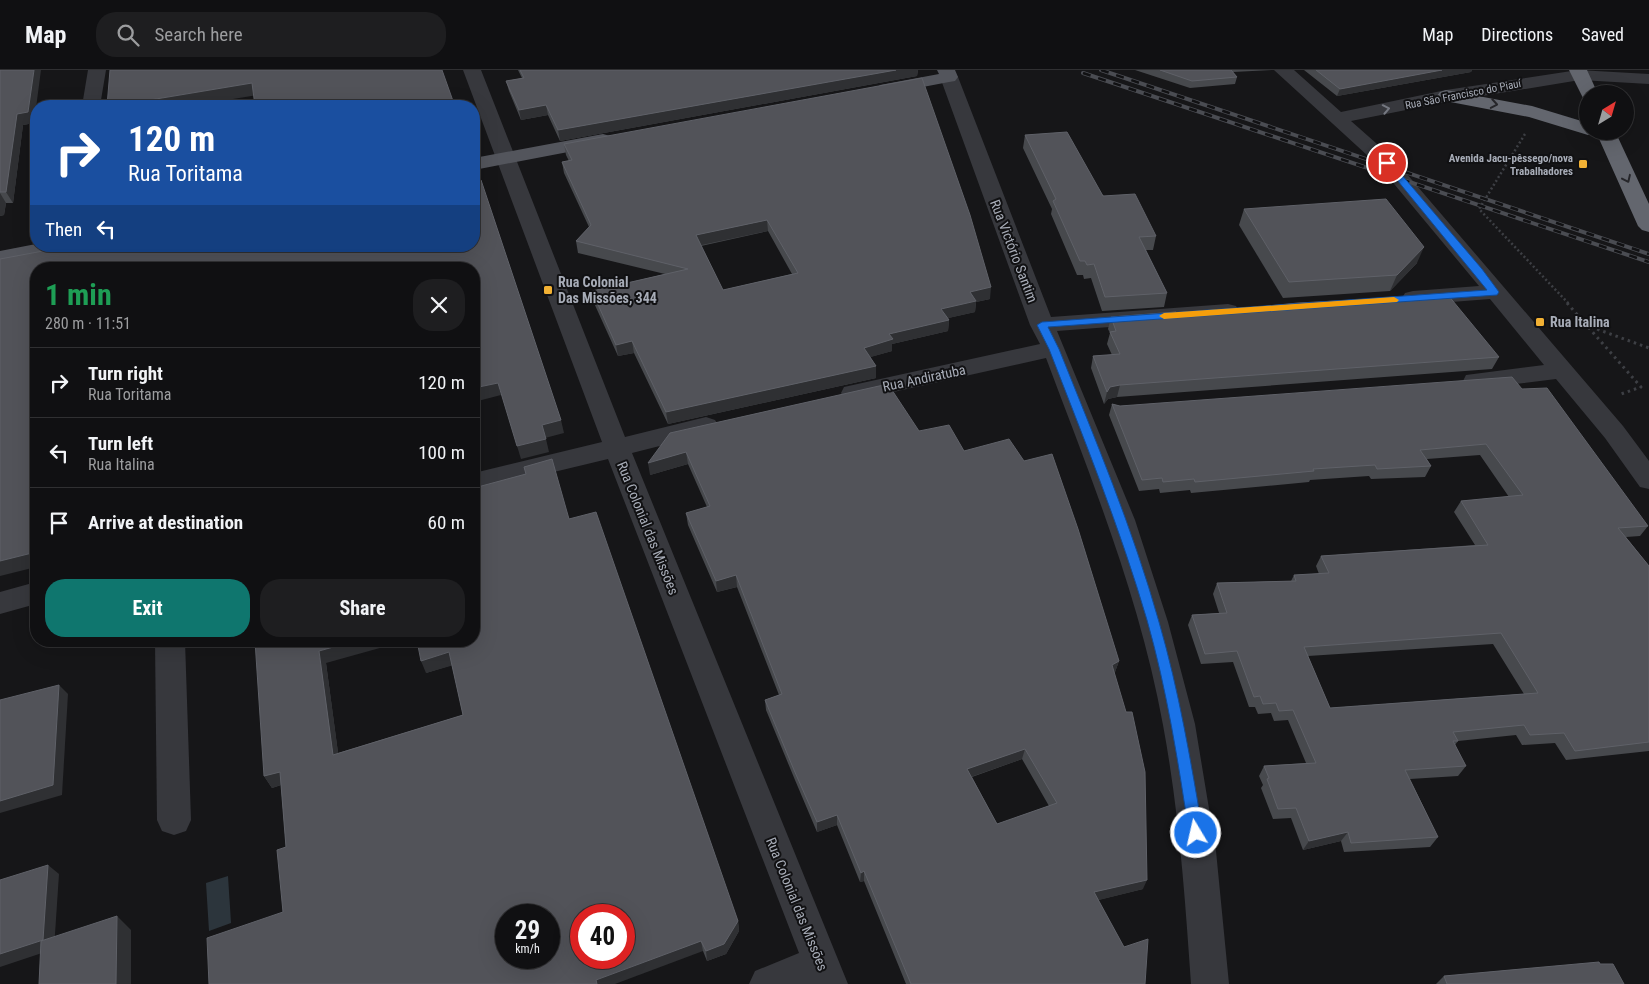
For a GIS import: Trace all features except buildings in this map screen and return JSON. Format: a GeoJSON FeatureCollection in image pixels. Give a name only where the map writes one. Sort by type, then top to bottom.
{"type":"FeatureCollection","features":[{"type":"Feature","properties":{"kind":"highway"},"geometry":{"type":"LineString","coordinates":[[1579,72],[1585,85]]}},
{"type":"Feature","properties":{"kind":"highway"},"geometry":{"type":"LineString","coordinates":[[1446,96],[1538,114],[1579,126]]}},
{"type":"Feature","properties":{"kind":"highway"},"geometry":{"type":"LineString","coordinates":[[1606,140],[1649,226]]}},
{"type":"Feature","properties":{"kind":"main road"},"geometry":{"type":"LineString","coordinates":[[870,91],[947,74]]}},
{"type":"Feature","properties":{"kind":"main road"},"geometry":{"type":"LineString","coordinates":[[480,163],[625,136]]}},
{"type":"Feature","properties":{"kind":"main road"},"geometry":{"type":"LineString","coordinates":[[0,258],[30,252]]}},
{"type":"Feature","properties":{"kind":"street"},"geometry":{"type":"LineString","coordinates":[[92,100],[97,70]]}},
{"type":"Feature","properties":{"kind":"street","name":"Rua Colonial das Missões"},"geometry":{"type":"LineString","coordinates":[[472,70],[616,446],[825,974]]}},
{"type":"Feature","properties":{"kind":"street"},"geometry":{"type":"LineString","coordinates":[[1283,70],[1387,163],[1589,405],[1614,432],[1649,480]]}},
{"type":"Feature","properties":{"kind":"street","name":"Rua São Francisco do Piauí"},"geometry":{"type":"LineString","coordinates":[[1338,118],[1579,72],[1649,79]]}},
{"type":"Feature","properties":{"kind":"street","name":"Rua Victório Santim"},"geometry":{"type":"LineString","coordinates":[[947,74],[1042,325],[1054,349],[1121,520],[1153,622],[1176,715],[1198,851],[1210,984]]}},
{"type":"Feature","properties":{"kind":"street"},"geometry":{"type":"LineString","coordinates":[[1396,300],[1494,292]]}},
{"type":"Feature","properties":{"kind":"street"},"geometry":{"type":"LineString","coordinates":[[1042,325],[1248,310]]}},
{"type":"Feature","properties":{"kind":"street","name":"Rua Andiratuba"},"geometry":{"type":"LineString","coordinates":[[830,398],[1054,349]]}},
{"type":"Feature","properties":{"kind":"street"},"geometry":{"type":"LineString","coordinates":[[1449,383],[1561,371]]}},
{"type":"Feature","properties":{"kind":"street"},"geometry":{"type":"LineString","coordinates":[[480,480],[616,446],[732,420]]}},
{"type":"Feature","properties":{"kind":"street"},"geometry":{"type":"LineString","coordinates":[[0,603],[30,596]]}},
{"type":"Feature","properties":{"kind":"street"},"geometry":{"type":"LineString","coordinates":[[170,647],[174,820]]}},
{"type":"Feature","properties":{"kind":"street"},"geometry":{"type":"LineString","coordinates":[[768,984],[825,974]]}},
{"type":"Feature","properties":{"kind":"path"},"geometry":{"type":"LineString","coordinates":[[1538,114],[1479,209],[1589,326],[1641,387],[1589,405]]}},
{"type":"Feature","properties":{"kind":"path"},"geometry":{"type":"LineString","coordinates":[[1589,326],[1649,348]]}},
{"type":"Feature","properties":{"kind":"shaded area"},"geometry":{"type":"Polygon","coordinates":[[[228,876],[231,923],[209,931],[206,883],[228,876]]]}},
{"type":"Feature","properties":{"kind":"railway"},"geometry":{"type":"LineString","coordinates":[[1101,70],[1649,254]]}},
{"type":"Feature","properties":{"kind":"railway"},"geometry":{"type":"LineString","coordinates":[[1083,73],[1649,262]]}},
{"type":"Feature","properties":{"kind":"slow traffic"},"geometry":{"type":"LineString","coordinates":[[1164,316],[1394,300]]}},
{"type":"Feature","properties":{"kind":"place","name":"Avenida Jacu-pêssego/nova Trabalhadores"},"geometry":{"type":"Point","coordinates":[1583,164]}},
{"type":"Feature","properties":{"kind":"place","name":"Rua Colonial Das Missões, 344"},"geometry":{"type":"Point","coordinates":[548,290]}},
{"type":"Feature","properties":{"kind":"place","name":"Rua Italina"},"geometry":{"type":"Point","coordinates":[1540,322]}},
{"type":"Feature","properties":{"kind":"route"},"geometry":{"type":"LineString","coordinates":[[1196,833],[1179,724],[1153,622],[1121,520],[1054,349],[1042,325],[1494,292],[1387,163]]}}]}
